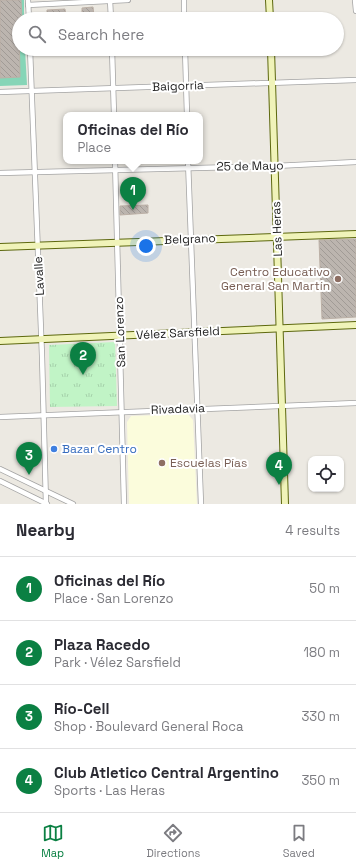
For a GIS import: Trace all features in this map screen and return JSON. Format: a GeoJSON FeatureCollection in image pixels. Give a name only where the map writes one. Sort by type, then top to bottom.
{"type":"FeatureCollection","features":[{"type":"Feature","properties":{"kind":"main road"},"geometry":{"type":"LineString","coordinates":[[269,0],[270,12]]}},
{"type":"Feature","properties":{"kind":"main road","name":"Las Heras"},"geometry":{"type":"LineString","coordinates":[[271,56],[286,504]]}},
{"type":"Feature","properties":{"kind":"main road","name":"Belgrano"},"geometry":{"type":"LineString","coordinates":[[0,247],[356,234]]}},
{"type":"Feature","properties":{"kind":"main road","name":"Vélez Sarsfield"},"geometry":{"type":"LineString","coordinates":[[0,341],[356,325]]}},
{"type":"Feature","properties":{"kind":"street"},"geometry":{"type":"LineString","coordinates":[[110,0],[110,12]]}},
{"type":"Feature","properties":{"kind":"street"},"geometry":{"type":"LineString","coordinates":[[29,12],[28,2],[128,0]]}},
{"type":"Feature","properties":{"kind":"street"},"geometry":{"type":"LineString","coordinates":[[184,0],[184,12]]}},
{"type":"Feature","properties":{"kind":"street"},"geometry":{"type":"LineString","coordinates":[[355,0],[356,11]]}},
{"type":"Feature","properties":{"kind":"street","name":"Lavalle"},"geometry":{"type":"LineString","coordinates":[[30,56],[46,504]]}},
{"type":"Feature","properties":{"kind":"street"},"geometry":{"type":"LineString","coordinates":[[112,56],[114,112]]}},
{"type":"Feature","properties":{"kind":"street"},"geometry":{"type":"LineString","coordinates":[[185,56],[186,112]]}},
{"type":"Feature","properties":{"kind":"street","name":"Baigorria"},"geometry":{"type":"LineString","coordinates":[[0,92],[356,80]]}},
{"type":"Feature","properties":{"kind":"street","name":"25 de Mayo"},"geometry":{"type":"LineString","coordinates":[[0,173],[274,166],[356,162]]}},
{"type":"Feature","properties":{"kind":"street","name":"San Lorenzo"},"geometry":{"type":"LineString","coordinates":[[115,164],[124,504]]}},
{"type":"Feature","properties":{"kind":"street"},"geometry":{"type":"LineString","coordinates":[[188,164],[201,504]]}},
{"type":"Feature","properties":{"kind":"street","name":"Rivadavia"},"geometry":{"type":"LineString","coordinates":[[0,417],[197,408],[356,403]]}},
{"type":"Feature","properties":{"kind":"street"},"geometry":{"type":"LineString","coordinates":[[0,468],[73,504]]}},
{"type":"Feature","properties":{"kind":"street"},"geometry":{"type":"LineString","coordinates":[[0,481],[46,504]]}},
{"type":"Feature","properties":{"kind":"shaded area","name":"Escuelas Pías"},"geometry":{"type":"Polygon","coordinates":[[[188,414],[193,420],[197,504],[129,504],[127,422],[131,416],[188,414]]]}},
{"type":"Feature","properties":{"kind":"green space"},"geometry":{"type":"Polygon","coordinates":[[[0,0],[24,0],[24,12],[12,12],[12,56],[25,56],[27,85],[0,86],[0,0]]]}},
{"type":"Feature","properties":{"kind":"green space"},"geometry":{"type":"Polygon","coordinates":[[[115,342],[117,406],[50,407],[49,345],[115,342]]]}},
{"type":"Feature","properties":{"kind":"building"},"geometry":{"type":"Polygon","coordinates":[[[0,0],[21,0],[22,12],[12,12],[12,56],[20,56],[20,77],[0,78],[0,0]]]}},
{"type":"Feature","properties":{"kind":"building"},"geometry":{"type":"Polygon","coordinates":[[[93,7],[94,12],[82,12],[82,8],[93,7]]]}},
{"type":"Feature","properties":{"kind":"building"},"geometry":{"type":"Polygon","coordinates":[[[65,9],[65,12],[47,12],[47,10],[65,9]]]}},
{"type":"Feature","properties":{"kind":"building"},"geometry":{"type":"Polygon","coordinates":[[[148,205],[148,213],[120,215],[120,206],[148,205]]]}},
{"type":"Feature","properties":{"kind":"building","name":"Centro Educativo General San Martín"},"geometry":{"type":"Polygon","coordinates":[[[356,239],[356,317],[322,319],[319,240],[356,239]]]}},
{"type":"Feature","properties":{"kind":"place","name":"Oficinas del Río"},"geometry":{"type":"Point","coordinates":[133,210]}},
{"type":"Feature","properties":{"kind":"place","name":"Centro Educativo General San Martín"},"geometry":{"type":"Point","coordinates":[338,279]}},
{"type":"Feature","properties":{"kind":"place","name":"Plaza Racedo"},"geometry":{"type":"Point","coordinates":[83,375]}},
{"type":"Feature","properties":{"kind":"place","name":"Bazar Centro"},"geometry":{"type":"Point","coordinates":[54,449]}},
{"type":"Feature","properties":{"kind":"place","name":"Escuelas Pías"},"geometry":{"type":"Point","coordinates":[162,463]}},
{"type":"Feature","properties":{"kind":"place","name":"Río-Cell"},"geometry":{"type":"Point","coordinates":[29,475]}},
{"type":"Feature","properties":{"kind":"place","name":"Club Atletico Central Argentino"},"geometry":{"type":"Point","coordinates":[279,485]}}]}
